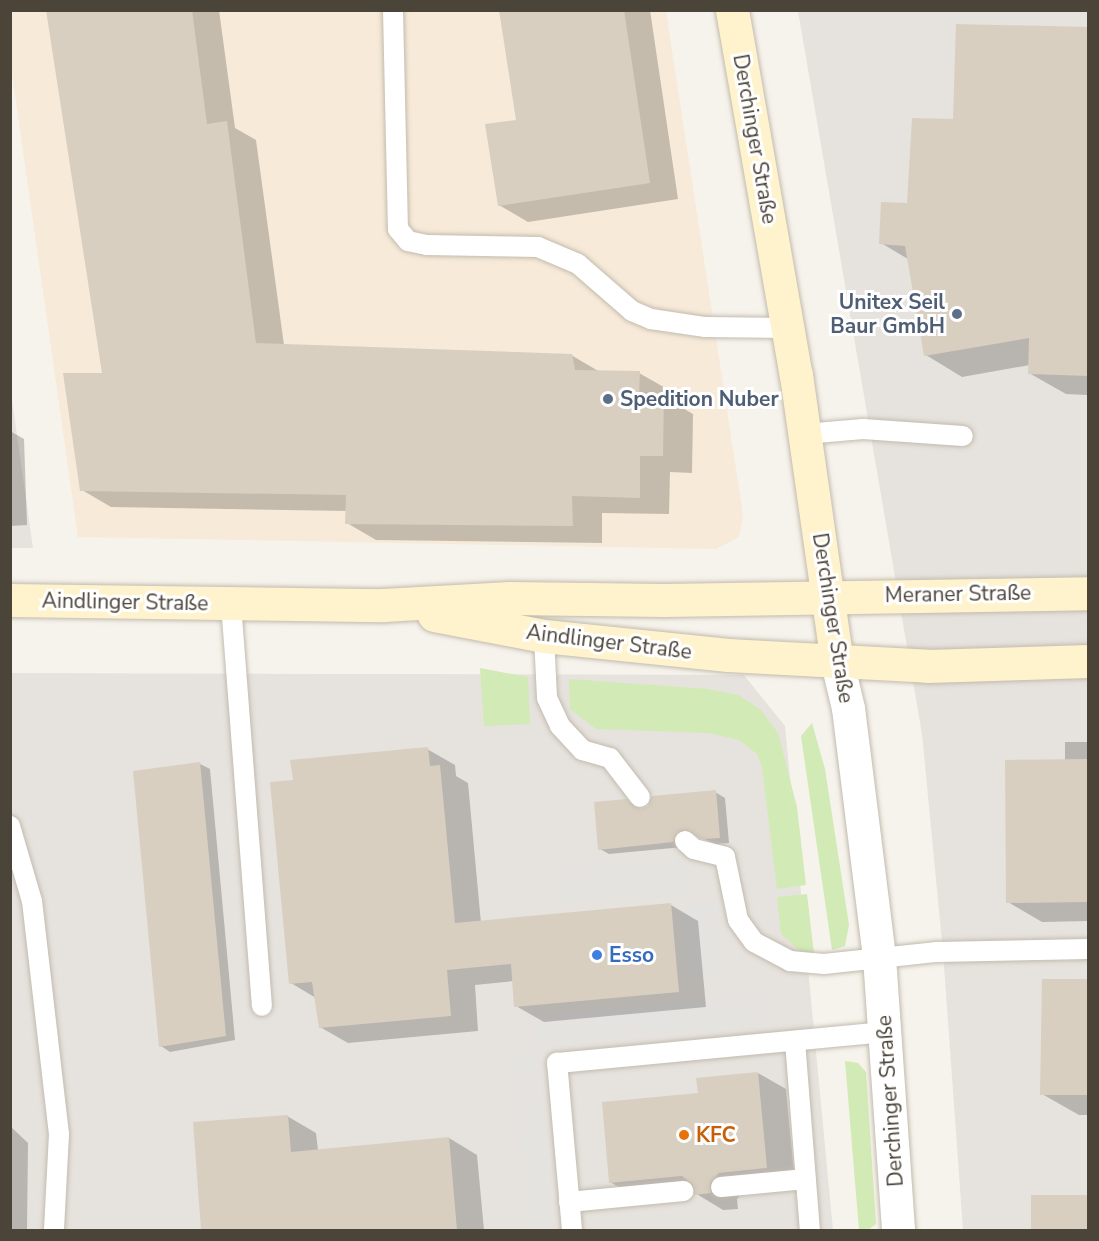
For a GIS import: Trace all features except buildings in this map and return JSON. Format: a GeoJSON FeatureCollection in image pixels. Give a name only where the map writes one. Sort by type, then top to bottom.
{"type":"FeatureCollection","features":[{"type":"Feature","properties":{"kind":"main road","name":"Derchinger Straße"},"geometry":{"type":"LineString","coordinates":[[732,10],[806,434],[837,662]]}},
{"type":"Feature","properties":{"kind":"main road","name":"Meraner Straße"},"geometry":{"type":"LineString","coordinates":[[828,597],[1089,593]]}},
{"type":"Feature","properties":{"kind":"main road","name":"Aindlinger Straße"},"geometry":{"type":"LineString","coordinates":[[10,600],[383,605],[509,598],[828,597]]}},
{"type":"Feature","properties":{"kind":"main road","name":"Aindlinger Straße"},"geometry":{"type":"LineString","coordinates":[[383,605],[544,636],[676,652],[837,662]]}},
{"type":"Feature","properties":{"kind":"main road"},"geometry":{"type":"LineString","coordinates":[[837,662],[956,666],[1089,661]]}},
{"type":"Feature","properties":{"kind":"street","name":"Derchinger Straße"},"geometry":{"type":"LineString","coordinates":[[837,662],[848,708],[879,957],[898,1230]]}},
{"type":"Feature","properties":{"kind":"lane"},"geometry":{"type":"LineString","coordinates":[[393,10],[398,229],[408,241],[427,245],[538,247],[578,264],[632,311],[651,319],[705,327],[788,328]]}},
{"type":"Feature","properties":{"kind":"lane"},"geometry":{"type":"LineString","coordinates":[[806,434],[863,429],[963,436]]}},
{"type":"Feature","properties":{"kind":"lane"},"geometry":{"type":"LineString","coordinates":[[231,604],[262,1006]]}},
{"type":"Feature","properties":{"kind":"lane"},"geometry":{"type":"LineString","coordinates":[[544,636],[548,698],[560,726],[582,750],[610,758],[640,797]]}},
{"type":"Feature","properties":{"kind":"lane"},"geometry":{"type":"LineString","coordinates":[[10,826],[32,901],[59,1134],[54,1230]]}},
{"type":"Feature","properties":{"kind":"lane"},"geometry":{"type":"LineString","coordinates":[[685,841],[694,849],[725,857],[738,920],[753,942],[790,960],[824,964],[879,957],[1089,949]]}},
{"type":"Feature","properties":{"kind":"lane"},"geometry":{"type":"LineString","coordinates":[[572,1230],[557,1063],[886,1032]]}},
{"type":"Feature","properties":{"kind":"lane"},"geometry":{"type":"LineString","coordinates":[[795,1041],[810,1230]]}},
{"type":"Feature","properties":{"kind":"lane"},"geometry":{"type":"LineString","coordinates":[[721,1187],[806,1179]]}},
{"type":"Feature","properties":{"kind":"lane"},"geometry":{"type":"LineString","coordinates":[[569,1202],[683,1191]]}},
{"type":"Feature","properties":{"kind":"shaded area","name":"Spedition Nuber"},"geometry":{"type":"Polygon","coordinates":[[[10,11],[666,11],[743,515],[739,537],[716,549],[78,537],[11,67],[10,11]]]}},
{"type":"Feature","properties":{"kind":"shaded area"},"geometry":{"type":"Polygon","coordinates":[[[798,11],[1088,11],[1088,1230],[963,1230],[943,952],[922,734],[798,11]]]}},
{"type":"Feature","properties":{"kind":"shaded area"},"geometry":{"type":"Polygon","coordinates":[[[11,393],[33,548],[11,548],[11,393]]]}},
{"type":"Feature","properties":{"kind":"shaded area"},"geometry":{"type":"Polygon","coordinates":[[[11,673],[744,675],[785,726],[833,1230],[11,1230],[11,673]]]}},
{"type":"Feature","properties":{"kind":"shaded area"},"geometry":{"type":"Polygon","coordinates":[[[691,859],[693,894],[557,903],[555,869],[691,859]]]}},
{"type":"Feature","properties":{"kind":"shaded area"},"geometry":{"type":"Polygon","coordinates":[[[718,903],[721,978],[686,979],[682,905],[718,903]]]}},
{"type":"Feature","properties":{"kind":"shaded area"},"geometry":{"type":"Polygon","coordinates":[[[760,993],[763,1024],[538,1047],[535,1016],[760,993]]]}},
{"type":"Feature","properties":{"kind":"shaded area"},"geometry":{"type":"Polygon","coordinates":[[[539,1049],[553,1230],[527,1230],[512,1051],[539,1049]]]}},
{"type":"Feature","properties":{"kind":"green space"},"geometry":{"type":"Polygon","coordinates":[[[480,668],[528,677],[530,724],[484,726],[480,668]]]}},
{"type":"Feature","properties":{"kind":"green space"},"geometry":{"type":"Polygon","coordinates":[[[569,679],[708,689],[738,695],[761,710],[778,733],[797,807],[806,885],[777,889],[762,767],[757,754],[739,740],[709,733],[596,729],[570,709],[569,679]]]}},
{"type":"Feature","properties":{"kind":"green space"},"geometry":{"type":"Polygon","coordinates":[[[812,723],[825,769],[849,925],[845,946],[832,950],[801,736],[812,723]]]}},
{"type":"Feature","properties":{"kind":"green space"},"geometry":{"type":"Polygon","coordinates":[[[807,894],[814,954],[801,952],[781,934],[777,897],[807,894]]]}},
{"type":"Feature","properties":{"kind":"green space"},"geometry":{"type":"Polygon","coordinates":[[[845,1061],[858,1063],[866,1072],[876,1224],[868,1230],[859,1230],[845,1061]]]}},
{"type":"Feature","properties":{"kind":"place","name":"Unitex Seil Baur GmbH"},"geometry":{"type":"Point","coordinates":[957,314]}},
{"type":"Feature","properties":{"kind":"place","name":"Spedition Nuber"},"geometry":{"type":"Point","coordinates":[608,399]}},
{"type":"Feature","properties":{"kind":"place","name":"Esso"},"geometry":{"type":"Point","coordinates":[597,955]}},
{"type":"Feature","properties":{"kind":"place","name":"KFC"},"geometry":{"type":"Point","coordinates":[684,1135]}}]}
